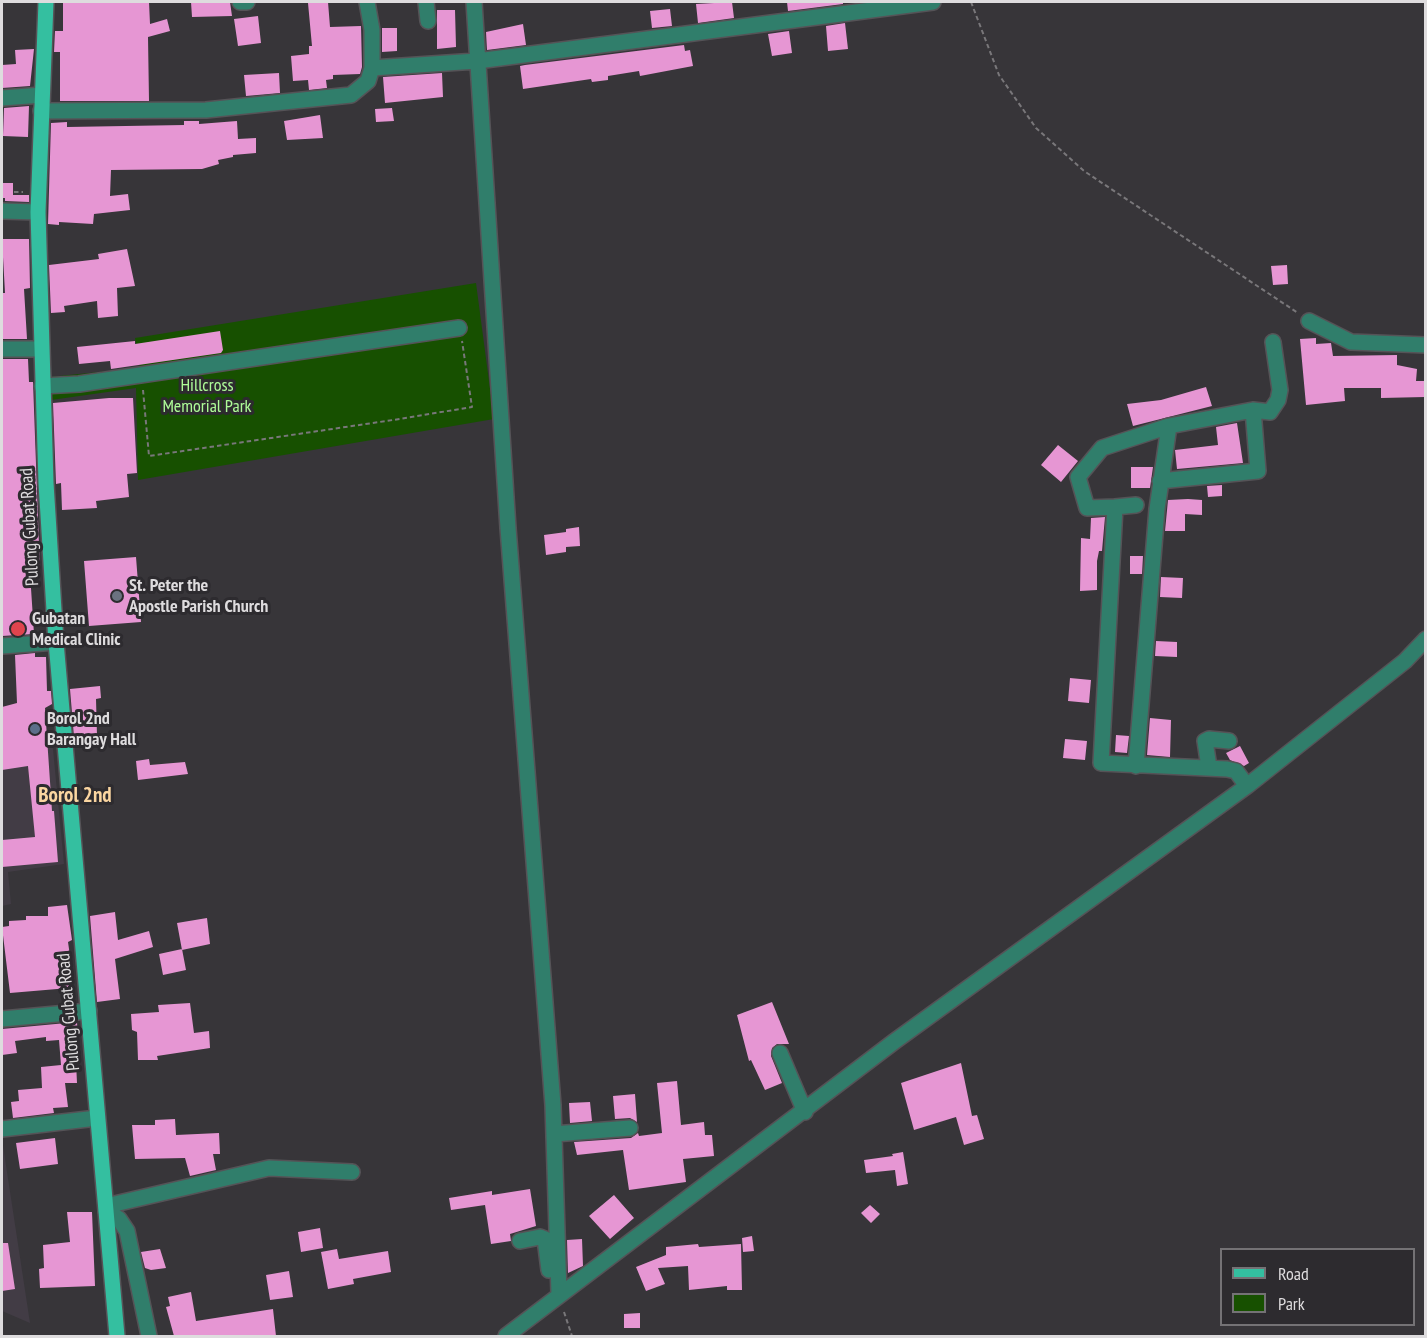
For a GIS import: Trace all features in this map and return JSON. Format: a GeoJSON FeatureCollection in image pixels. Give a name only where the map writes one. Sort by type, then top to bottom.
{"type":"FeatureCollection","features":[{"type":"Feature","properties":{"kind":"main road","name":"Pulong Gubat Road"},"geometry":{"type":"LineString","coordinates":[[46,2],[38,212],[42,386],[56,642],[117,1336]]}},
{"type":"Feature","properties":{"kind":"street"},"geometry":{"type":"LineString","coordinates":[[240,2],[247,2]]}},
{"type":"Feature","properties":{"kind":"street"},"geometry":{"type":"LineString","coordinates":[[41,111],[206,110],[351,94],[368,81],[372,68],[372,30],[367,2]]}},
{"type":"Feature","properties":{"kind":"street"},"geometry":{"type":"LineString","coordinates":[[426,2],[428,21]]}},
{"type":"Feature","properties":{"kind":"street"},"geometry":{"type":"LineString","coordinates":[[474,2],[508,528],[554,1134],[556,1297]]}},
{"type":"Feature","properties":{"kind":"street"},"geometry":{"type":"LineString","coordinates":[[372,68],[477,61],[933,2]]}},
{"type":"Feature","properties":{"kind":"street"},"geometry":{"type":"LineString","coordinates":[[2,98],[42,95]]}},
{"type":"Feature","properties":{"kind":"street"},"geometry":{"type":"LineString","coordinates":[[2,211],[38,212]]}},
{"type":"Feature","properties":{"kind":"street"},"geometry":{"type":"LineString","coordinates":[[1309,321],[1350,342],[1425,345]]}},
{"type":"Feature","properties":{"kind":"street"},"geometry":{"type":"LineString","coordinates":[[42,386],[142,375],[459,328]]}},
{"type":"Feature","properties":{"kind":"street"},"geometry":{"type":"LineString","coordinates":[[1136,505],[1087,508],[1078,477],[1102,448],[1169,426],[1253,410],[1270,412],[1278,400],[1280,390],[1273,342]]}},
{"type":"Feature","properties":{"kind":"street"},"geometry":{"type":"LineString","coordinates":[[2,349],[41,349]]}},
{"type":"Feature","properties":{"kind":"street"},"geometry":{"type":"LineString","coordinates":[[1160,482],[1258,471],[1253,410]]}},
{"type":"Feature","properties":{"kind":"street"},"geometry":{"type":"LineString","coordinates":[[1136,766],[1160,482],[1169,426]]}},
{"type":"Feature","properties":{"kind":"street"},"geometry":{"type":"LineString","coordinates":[[1115,507],[1101,763],[1209,767],[1236,771],[1247,786]]}},
{"type":"Feature","properties":{"kind":"street"},"geometry":{"type":"LineString","coordinates":[[506,1336],[805,1113],[895,1041],[1247,786],[1405,661],[1425,639]]}},
{"type":"Feature","properties":{"kind":"street"},"geometry":{"type":"LineString","coordinates":[[2,645],[56,642]]}},
{"type":"Feature","properties":{"kind":"street"},"geometry":{"type":"LineString","coordinates":[[1209,767],[1205,741],[1209,739],[1229,741]]}},
{"type":"Feature","properties":{"kind":"street"},"geometry":{"type":"LineString","coordinates":[[2,1019],[89,1011]]}},
{"type":"Feature","properties":{"kind":"street"},"geometry":{"type":"LineString","coordinates":[[780,1053],[805,1113]]}},
{"type":"Feature","properties":{"kind":"street"},"geometry":{"type":"LineString","coordinates":[[2,1129],[97,1118]]}},
{"type":"Feature","properties":{"kind":"street"},"geometry":{"type":"LineString","coordinates":[[554,1134],[630,1128]]}},
{"type":"Feature","properties":{"kind":"street"},"geometry":{"type":"LineString","coordinates":[[106,1209],[269,1168],[352,1172]]}},
{"type":"Feature","properties":{"kind":"street"},"geometry":{"type":"LineString","coordinates":[[106,1209],[119,1219],[127,1231],[149,1336]]}},
{"type":"Feature","properties":{"kind":"street"},"geometry":{"type":"LineString","coordinates":[[520,1241],[540,1237],[545,1239],[556,1297]]}},
{"type":"Feature","properties":{"kind":"path"},"geometry":{"type":"LineString","coordinates":[[971,2],[999,75],[1036,128],[1084,171],[1309,321]]}},
{"type":"Feature","properties":{"kind":"path"},"geometry":{"type":"LineString","coordinates":[[142,375],[148,456],[281,437],[472,407],[459,328]]}},
{"type":"Feature","properties":{"kind":"path"},"geometry":{"type":"LineString","coordinates":[[556,1297],[572,1336]]}},
{"type":"Feature","properties":{"kind":"shaded area"},"geometry":{"type":"Polygon","coordinates":[[[21,720],[23,742],[52,739],[64,864],[8,872],[11,904],[2,906],[2,726],[21,720]]]}},
{"type":"Feature","properties":{"kind":"shaded area"},"geometry":{"type":"Polygon","coordinates":[[[2,1139],[30,1323],[2,1311],[2,1139]]]}},
{"type":"Feature","properties":{"kind":"green space","name":"Hillcross Memorial Park"},"geometry":{"type":"Polygon","coordinates":[[[476,283],[494,419],[138,480],[136,388],[51,400],[49,377],[140,368],[135,338],[476,283]]]}},
{"type":"Feature","properties":{"kind":"building"},"geometry":{"type":"Polygon","coordinates":[[[63,2],[149,2],[150,24],[167,19],[170,31],[148,37],[149,101],[60,101],[60,52],[54,52],[55,31],[63,31],[63,2]]]}},
{"type":"Feature","properties":{"kind":"building"},"geometry":{"type":"Polygon","coordinates":[[[191,2],[230,2],[232,16],[192,17],[191,2]]]}},
{"type":"Feature","properties":{"kind":"building"},"geometry":{"type":"Polygon","coordinates":[[[328,2],[330,27],[361,26],[362,67],[360,74],[333,75],[333,79],[326,80],[327,88],[309,90],[308,80],[293,81],[291,56],[309,54],[309,46],[312,46],[308,3],[328,2]]]}},
{"type":"Feature","properties":{"kind":"building"},"geometry":{"type":"Polygon","coordinates":[[[732,2],[734,18],[698,23],[696,4],[732,2]]]}},
{"type":"Feature","properties":{"kind":"building"},"geometry":{"type":"Polygon","coordinates":[[[787,2],[843,2],[843,4],[788,11],[787,2]]]}},
{"type":"Feature","properties":{"kind":"building"},"geometry":{"type":"Polygon","coordinates":[[[670,9],[672,26],[652,28],[650,11],[670,9]]]}},
{"type":"Feature","properties":{"kind":"building"},"geometry":{"type":"Polygon","coordinates":[[[437,10],[455,10],[456,47],[437,49],[437,10]]]}},
{"type":"Feature","properties":{"kind":"building"},"geometry":{"type":"Polygon","coordinates":[[[258,16],[261,43],[238,46],[234,19],[258,16]]]}},
{"type":"Feature","properties":{"kind":"building"},"geometry":{"type":"Polygon","coordinates":[[[845,23],[848,49],[828,51],[826,26],[845,23]]]}},
{"type":"Feature","properties":{"kind":"building"},"geometry":{"type":"Polygon","coordinates":[[[523,24],[526,45],[487,50],[486,32],[523,24]]]}},
{"type":"Feature","properties":{"kind":"building"},"geometry":{"type":"Polygon","coordinates":[[[382,28],[397,28],[397,51],[382,52],[382,28]]]}},
{"type":"Feature","properties":{"kind":"building"},"geometry":{"type":"Polygon","coordinates":[[[789,31],[792,53],[772,56],[768,34],[789,31]]]}},
{"type":"Feature","properties":{"kind":"building"},"geometry":{"type":"Polygon","coordinates":[[[684,45],[685,51],[690,50],[693,66],[640,76],[639,71],[608,76],[608,80],[592,82],[591,79],[523,89],[520,66],[684,45]]]}},
{"type":"Feature","properties":{"kind":"building"},"geometry":{"type":"Polygon","coordinates":[[[34,49],[30,86],[2,88],[2,65],[16,64],[15,50],[34,49]]]}},
{"type":"Feature","properties":{"kind":"building"},"geometry":{"type":"Polygon","coordinates":[[[279,73],[280,93],[246,96],[244,75],[279,73]]]}},
{"type":"Feature","properties":{"kind":"building"},"geometry":{"type":"Polygon","coordinates":[[[442,73],[443,97],[385,103],[383,77],[442,73]]]}},
{"type":"Feature","properties":{"kind":"building"},"geometry":{"type":"Polygon","coordinates":[[[29,106],[28,137],[3,136],[4,108],[29,106]]]}},
{"type":"Feature","properties":{"kind":"building"},"geometry":{"type":"Polygon","coordinates":[[[392,108],[394,121],[376,122],[375,109],[392,108]]]}},
{"type":"Feature","properties":{"kind":"building"},"geometry":{"type":"Polygon","coordinates":[[[320,115],[323,138],[287,140],[284,121],[320,115]]]}},
{"type":"Feature","properties":{"kind":"building"},"geometry":{"type":"Polygon","coordinates":[[[184,121],[199,121],[199,124],[237,121],[238,139],[256,138],[256,153],[233,155],[233,157],[218,160],[219,164],[202,169],[111,170],[110,196],[128,194],[130,210],[94,214],[93,224],[59,222],[59,225],[48,224],[51,123],[67,122],[67,127],[184,125],[184,121]]]}},
{"type":"Feature","properties":{"kind":"building"},"geometry":{"type":"Polygon","coordinates":[[[2,183],[13,183],[13,195],[29,195],[29,202],[5,201],[5,198],[2,198],[2,183]]]}},
{"type":"Feature","properties":{"kind":"building"},"geometry":{"type":"Polygon","coordinates":[[[2,239],[29,239],[30,288],[24,289],[27,339],[2,339],[2,293],[5,293],[2,239]]]}},
{"type":"Feature","properties":{"kind":"building"},"geometry":{"type":"Polygon","coordinates":[[[127,249],[135,286],[117,288],[118,316],[98,318],[97,301],[64,306],[65,312],[51,313],[49,265],[99,259],[98,254],[127,249]]]}},
{"type":"Feature","properties":{"kind":"building"},"geometry":{"type":"Polygon","coordinates":[[[1287,265],[1288,284],[1273,285],[1271,266],[1287,265]]]}},
{"type":"Feature","properties":{"kind":"building"},"geometry":{"type":"Polygon","coordinates":[[[220,331],[223,350],[221,353],[111,369],[110,361],[79,364],[77,347],[135,341],[135,344],[220,331]]]}},
{"type":"Feature","properties":{"kind":"building"},"geometry":{"type":"Polygon","coordinates":[[[1316,338],[1316,344],[1331,343],[1333,356],[1397,355],[1397,365],[1417,369],[1416,381],[1425,381],[1425,397],[1381,398],[1381,388],[1344,388],[1345,401],[1306,405],[1300,339],[1316,338]]]}},
{"type":"Feature","properties":{"kind":"building"},"geometry":{"type":"Polygon","coordinates":[[[2,359],[28,359],[29,382],[33,382],[40,573],[30,573],[34,634],[2,636],[2,359]]]}},
{"type":"Feature","properties":{"kind":"building"},"geometry":{"type":"Polygon","coordinates":[[[1206,387],[1212,406],[1133,426],[1127,404],[1161,400],[1206,387]]]}},
{"type":"Feature","properties":{"kind":"building"},"geometry":{"type":"Polygon","coordinates":[[[133,398],[137,473],[127,474],[129,497],[96,501],[97,508],[62,510],[61,483],[56,484],[53,403],[133,398]]]}},
{"type":"Feature","properties":{"kind":"building"},"geometry":{"type":"Polygon","coordinates":[[[1237,423],[1243,463],[1177,469],[1175,450],[1218,445],[1216,427],[1237,423]]]}},
{"type":"Feature","properties":{"kind":"building"},"geometry":{"type":"Polygon","coordinates":[[[1058,445],[1078,461],[1061,482],[1041,465],[1058,445]]]}},
{"type":"Feature","properties":{"kind":"building"},"geometry":{"type":"Polygon","coordinates":[[[1131,467],[1153,467],[1150,488],[1131,488],[1131,467]]]}},
{"type":"Feature","properties":{"kind":"building"},"geometry":{"type":"Polygon","coordinates":[[[1222,485],[1222,496],[1208,497],[1207,486],[1222,485]]]}},
{"type":"Feature","properties":{"kind":"building"},"geometry":{"type":"Polygon","coordinates":[[[1168,500],[1202,500],[1202,515],[1185,514],[1185,531],[1165,531],[1168,500]]]}},
{"type":"Feature","properties":{"kind":"building"},"geometry":{"type":"Polygon","coordinates":[[[1105,517],[1102,551],[1099,551],[1097,561],[1097,590],[1080,591],[1081,538],[1090,539],[1091,518],[1105,517]]]}},
{"type":"Feature","properties":{"kind":"building"},"geometry":{"type":"Polygon","coordinates":[[[579,527],[580,546],[566,547],[566,552],[546,555],[544,535],[566,532],[566,529],[579,527]]]}},
{"type":"Feature","properties":{"kind":"building"},"geometry":{"type":"Polygon","coordinates":[[[1130,556],[1143,556],[1142,574],[1130,574],[1130,556]]]}},
{"type":"Feature","properties":{"kind":"building"},"geometry":{"type":"Polygon","coordinates":[[[136,557],[141,622],[89,626],[84,561],[136,557]]]}},
{"type":"Feature","properties":{"kind":"building"},"geometry":{"type":"Polygon","coordinates":[[[1161,577],[1183,578],[1182,598],[1160,597],[1161,577]]]}},
{"type":"Feature","properties":{"kind":"building"},"geometry":{"type":"Polygon","coordinates":[[[1156,641],[1177,642],[1177,657],[1155,656],[1156,641]]]}},
{"type":"Feature","properties":{"kind":"building"},"geometry":{"type":"Polygon","coordinates":[[[35,653],[35,657],[46,657],[47,691],[51,691],[52,704],[45,708],[58,862],[2,867],[2,840],[35,837],[28,766],[2,770],[2,707],[17,703],[15,655],[35,653]]]}},
{"type":"Feature","properties":{"kind":"building"},"geometry":{"type":"Polygon","coordinates":[[[1070,678],[1091,680],[1089,703],[1068,701],[1070,678]]]}},
{"type":"Feature","properties":{"kind":"building"},"geometry":{"type":"Polygon","coordinates":[[[100,686],[101,698],[96,699],[97,736],[74,737],[70,689],[100,686]]]}},
{"type":"Feature","properties":{"kind":"building"},"geometry":{"type":"Polygon","coordinates":[[[1150,718],[1171,720],[1170,757],[1147,755],[1150,718]]]}},
{"type":"Feature","properties":{"kind":"building"},"geometry":{"type":"Polygon","coordinates":[[[1116,735],[1129,736],[1127,753],[1115,752],[1116,735]]]}},
{"type":"Feature","properties":{"kind":"building"},"geometry":{"type":"Polygon","coordinates":[[[1065,739],[1087,741],[1085,760],[1063,758],[1065,739]]]}},
{"type":"Feature","properties":{"kind":"building"},"geometry":{"type":"Polygon","coordinates":[[[1240,746],[1249,763],[1244,766],[1230,760],[1226,753],[1240,746]]]}},
{"type":"Feature","properties":{"kind":"building"},"geometry":{"type":"Polygon","coordinates":[[[149,759],[150,765],[185,762],[188,774],[138,780],[136,761],[149,759]]]}},
{"type":"Feature","properties":{"kind":"building"},"geometry":{"type":"Polygon","coordinates":[[[67,905],[72,940],[68,942],[69,988],[10,993],[2,927],[9,926],[9,921],[26,920],[26,916],[48,916],[48,907],[67,905]]]}},
{"type":"Feature","properties":{"kind":"building"},"geometry":{"type":"Polygon","coordinates":[[[115,912],[118,940],[149,931],[153,947],[115,959],[120,999],[97,1002],[90,916],[115,912]]]}},
{"type":"Feature","properties":{"kind":"building"},"geometry":{"type":"Polygon","coordinates":[[[207,918],[210,944],[182,950],[177,923],[207,918]]]}},
{"type":"Feature","properties":{"kind":"building"},"geometry":{"type":"Polygon","coordinates":[[[182,949],[186,970],[163,975],[159,954],[182,949]]]}},
{"type":"Feature","properties":{"kind":"building"},"geometry":{"type":"Polygon","coordinates":[[[772,1002],[789,1044],[777,1044],[772,1048],[771,1056],[782,1083],[765,1090],[751,1060],[749,1061],[737,1015],[772,1002]]]}},
{"type":"Feature","properties":{"kind":"building"},"geometry":{"type":"Polygon","coordinates":[[[190,1003],[194,1033],[209,1031],[210,1048],[157,1056],[158,1060],[138,1060],[137,1032],[132,1030],[131,1014],[159,1012],[158,1005],[190,1003]]]}},
{"type":"Feature","properties":{"kind":"building"},"geometry":{"type":"Polygon","coordinates":[[[77,1022],[79,1061],[76,1062],[77,1083],[65,1083],[68,1107],[53,1108],[54,1113],[13,1118],[11,1102],[19,1101],[18,1090],[42,1088],[41,1067],[61,1065],[59,1040],[46,1041],[46,1037],[15,1041],[17,1053],[2,1055],[2,1029],[77,1022]]]}},
{"type":"Feature","properties":{"kind":"building"},"geometry":{"type":"Polygon","coordinates":[[[961,1063],[972,1116],[977,1115],[984,1139],[964,1145],[956,1117],[914,1130],[901,1083],[961,1063]]]}},
{"type":"Feature","properties":{"kind":"building"},"geometry":{"type":"Polygon","coordinates":[[[677,1081],[681,1125],[704,1122],[705,1135],[712,1135],[714,1156],[683,1159],[686,1182],[629,1190],[623,1150],[577,1155],[574,1142],[631,1138],[638,1133],[639,1136],[662,1133],[657,1083],[677,1081]]]}},
{"type":"Feature","properties":{"kind":"building"},"geometry":{"type":"Polygon","coordinates":[[[635,1094],[637,1122],[630,1118],[615,1119],[613,1096],[635,1094]]]}},
{"type":"Feature","properties":{"kind":"building"},"geometry":{"type":"Polygon","coordinates":[[[590,1102],[592,1121],[570,1123],[569,1103],[590,1102]]]}},
{"type":"Feature","properties":{"kind":"building"},"geometry":{"type":"Polygon","coordinates":[[[175,1119],[176,1135],[219,1133],[220,1154],[213,1154],[216,1170],[190,1176],[185,1158],[135,1159],[132,1125],[155,1125],[155,1120],[175,1119]]]}},
{"type":"Feature","properties":{"kind":"building"},"geometry":{"type":"Polygon","coordinates":[[[55,1138],[58,1164],[20,1169],[16,1143],[55,1138]]]}},
{"type":"Feature","properties":{"kind":"building"},"geometry":{"type":"Polygon","coordinates":[[[903,1152],[908,1184],[897,1186],[895,1170],[866,1173],[864,1160],[893,1156],[892,1154],[903,1152]]]}},
{"type":"Feature","properties":{"kind":"building"},"geometry":{"type":"Polygon","coordinates":[[[530,1189],[536,1226],[510,1234],[511,1241],[491,1244],[485,1205],[451,1210],[449,1198],[492,1191],[492,1195],[530,1189]]]}},
{"type":"Feature","properties":{"kind":"building"},"geometry":{"type":"Polygon","coordinates":[[[614,1195],[634,1218],[610,1239],[589,1216],[614,1195]]]}},
{"type":"Feature","properties":{"kind":"building"},"geometry":{"type":"Polygon","coordinates":[[[870,1205],[880,1214],[871,1223],[861,1213],[870,1205]]]}},
{"type":"Feature","properties":{"kind":"building"},"geometry":{"type":"Polygon","coordinates":[[[67,1212],[92,1212],[95,1286],[40,1288],[39,1269],[44,1268],[43,1245],[70,1242],[67,1212]]]}},
{"type":"Feature","properties":{"kind":"building"},"geometry":{"type":"Polygon","coordinates":[[[320,1228],[323,1248],[301,1252],[298,1232],[320,1228]]]}},
{"type":"Feature","properties":{"kind":"building"},"geometry":{"type":"Polygon","coordinates":[[[752,1236],[754,1251],[743,1252],[742,1238],[752,1236]]]}},
{"type":"Feature","properties":{"kind":"building"},"geometry":{"type":"Polygon","coordinates":[[[582,1239],[583,1266],[568,1273],[567,1240],[582,1239]]]}},
{"type":"Feature","properties":{"kind":"building"},"geometry":{"type":"Polygon","coordinates":[[[2,1243],[8,1243],[15,1289],[2,1291],[2,1243]]]}},
{"type":"Feature","properties":{"kind":"building"},"geometry":{"type":"Polygon","coordinates":[[[698,1244],[699,1247],[741,1244],[742,1290],[727,1290],[727,1286],[689,1290],[688,1266],[658,1268],[665,1284],[646,1291],[636,1267],[666,1255],[666,1247],[698,1244]]]}},
{"type":"Feature","properties":{"kind":"building"},"geometry":{"type":"Polygon","coordinates":[[[160,1249],[166,1268],[151,1270],[145,1268],[141,1252],[160,1249]]]}},
{"type":"Feature","properties":{"kind":"building"},"geometry":{"type":"Polygon","coordinates":[[[337,1249],[339,1259],[388,1251],[391,1272],[353,1279],[354,1284],[328,1289],[321,1252],[337,1249]]]}},
{"type":"Feature","properties":{"kind":"building"},"geometry":{"type":"Polygon","coordinates":[[[289,1271],[293,1297],[270,1300],[266,1275],[289,1271]]]}},
{"type":"Feature","properties":{"kind":"building"},"geometry":{"type":"Polygon","coordinates":[[[191,1292],[196,1321],[273,1309],[276,1336],[174,1336],[166,1307],[170,1306],[168,1297],[191,1292]]]}},
{"type":"Feature","properties":{"kind":"building"},"geometry":{"type":"Polygon","coordinates":[[[640,1313],[640,1328],[624,1328],[624,1314],[640,1313]]]}},
{"type":"Feature","properties":{"kind":"place","name":"St. Peter the Apostle Parish Church"},"geometry":{"type":"Point","coordinates":[117,596]}},
{"type":"Feature","properties":{"kind":"place","name":"Gubatan Medical Clinic"},"geometry":{"type":"Point","coordinates":[18,629]}},
{"type":"Feature","properties":{"kind":"place","name":"Borol 2nd Barangay Hall"},"geometry":{"type":"Point","coordinates":[35,729]}},
{"type":"Feature","properties":{"kind":"district","name":"Borol 2nd"},"geometry":{"type":"Point","coordinates":[75,796]}}]}
